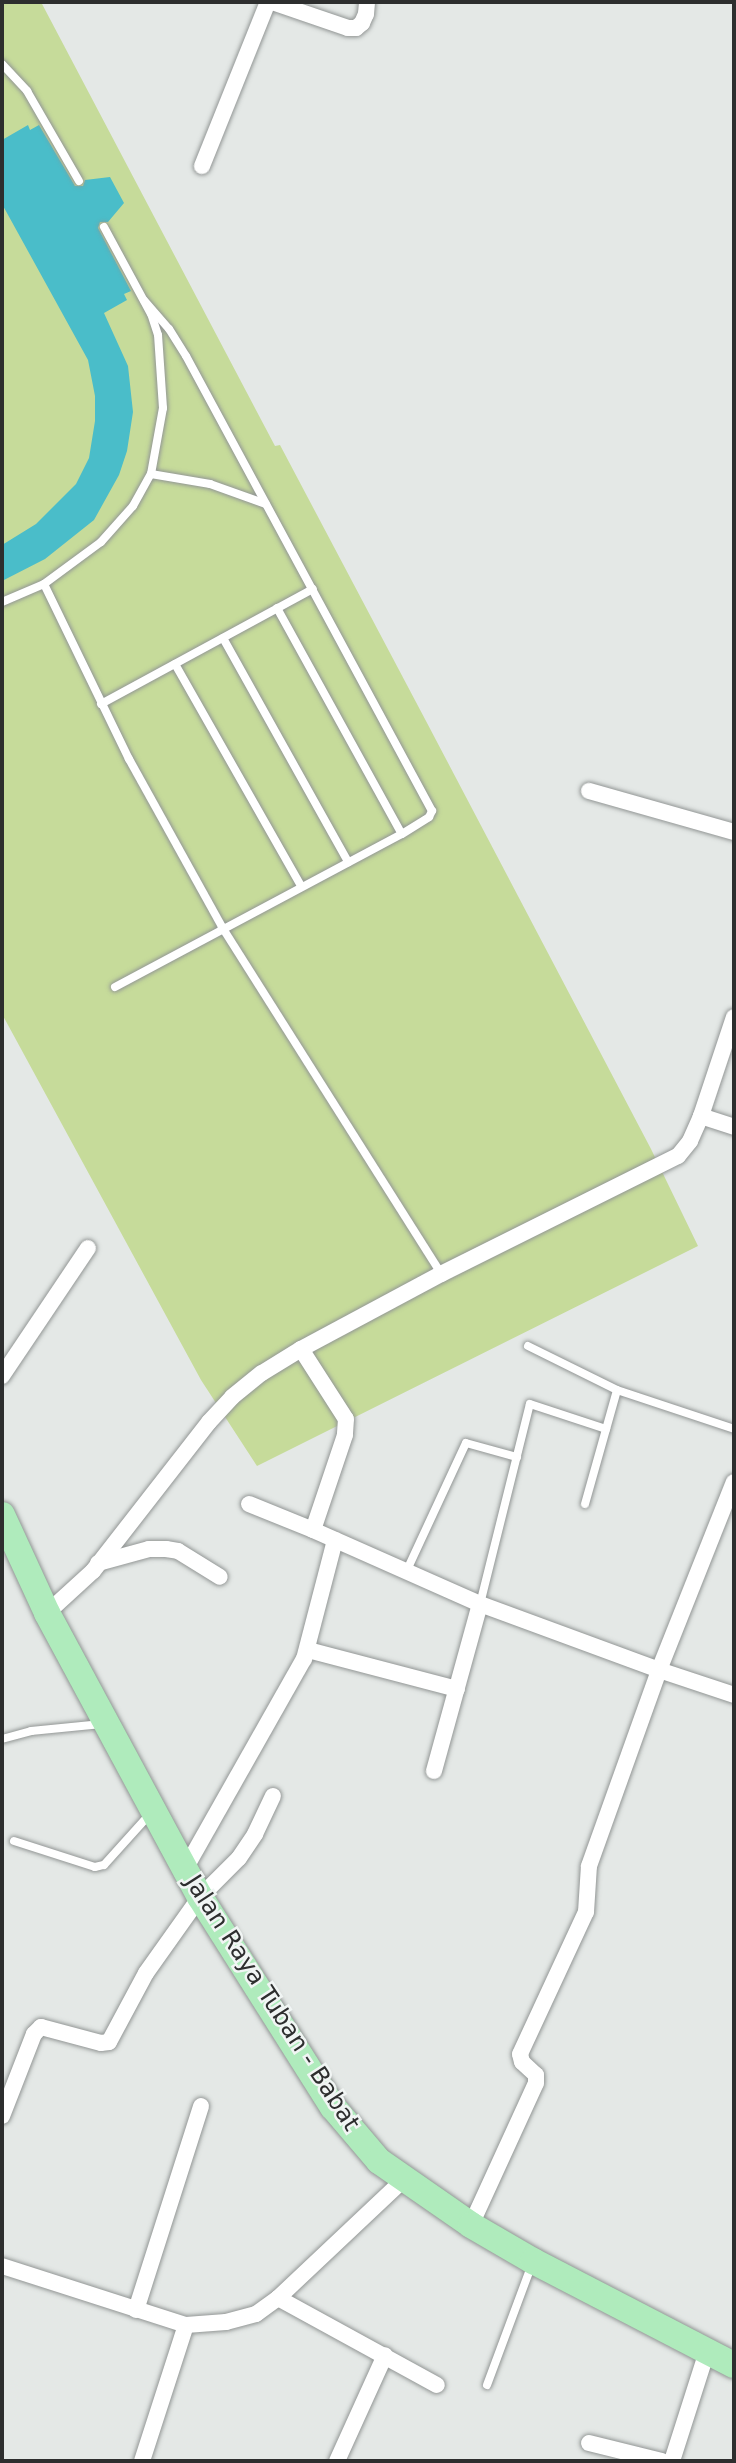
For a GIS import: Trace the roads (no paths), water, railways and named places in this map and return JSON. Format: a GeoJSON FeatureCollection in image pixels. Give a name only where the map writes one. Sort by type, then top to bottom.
{"type":"FeatureCollection","features":[{"type":"Feature","properties":{"kind":"highway","name":"Jalan Raya Tuban - Babat"},"geometry":{"type":"LineString","coordinates":[[2,1514],[47,1613],[200,1897],[333,2107],[379,2161],[471,2225],[533,2261],[734,2365]]}},
{"type":"Feature","properties":{"kind":"street"},"geometry":{"type":"LineString","coordinates":[[202,166],[270,2],[348,28],[356,28],[366,14],[367,2]]}},
{"type":"Feature","properties":{"kind":"street"},"geometry":{"type":"LineString","coordinates":[[589,791],[734,832]]}},
{"type":"Feature","properties":{"kind":"street"},"geometry":{"type":"LineString","coordinates":[[47,1613],[81,1584],[165,1475],[232,1397],[301,1349],[678,1156],[691,1141],[734,1017]]}},
{"type":"Feature","properties":{"kind":"street"},"geometry":{"type":"LineString","coordinates":[[701,1116],[734,1128]]}},
{"type":"Feature","properties":{"kind":"street"},"geometry":{"type":"LineString","coordinates":[[2,1376],[88,1248]]}},
{"type":"Feature","properties":{"kind":"street"},"geometry":{"type":"LineString","coordinates":[[301,1349],[345,1413],[346,1419],[345,1435],[313,1530]]}},
{"type":"Feature","properties":{"kind":"street"},"geometry":{"type":"LineString","coordinates":[[471,2225],[536,2083],[536,2075],[522,2062],[520,2054],[586,1912],[589,1866],[659,1670],[734,1482]]}},
{"type":"Feature","properties":{"kind":"street"},"geometry":{"type":"LineString","coordinates":[[249,1504],[407,1570],[480,1604],[734,1695]]}},
{"type":"Feature","properties":{"kind":"street"},"geometry":{"type":"LineString","coordinates":[[185,1869],[307,1650],[335,1540]]}},
{"type":"Feature","properties":{"kind":"street"},"geometry":{"type":"LineString","coordinates":[[98,1563],[149,1549],[166,1549],[178,1551],[220,1577]]}},
{"type":"Feature","properties":{"kind":"street"},"geometry":{"type":"LineString","coordinates":[[434,1771],[480,1604]]}},
{"type":"Feature","properties":{"kind":"street"},"geometry":{"type":"LineString","coordinates":[[307,1650],[457,1689]]}},
{"type":"Feature","properties":{"kind":"street"},"geometry":{"type":"LineString","coordinates":[[2,2116],[34,2034],[41,2027],[101,2043],[108,2042],[146,1973],[200,1897],[239,1858],[255,1834],[273,1796]]}},
{"type":"Feature","properties":{"kind":"street"},"geometry":{"type":"LineString","coordinates":[[136,2311],[201,2106]]}},
{"type":"Feature","properties":{"kind":"street"},"geometry":{"type":"LineString","coordinates":[[2,2266],[186,2325],[226,2322],[256,2314],[278,2298],[403,2180]]}},
{"type":"Feature","properties":{"kind":"street"},"geometry":{"type":"LineString","coordinates":[[278,2298],[437,2385]]}},
{"type":"Feature","properties":{"kind":"street"},"geometry":{"type":"LineString","coordinates":[[142,2461],[186,2325]]}},
{"type":"Feature","properties":{"kind":"street"},"geometry":{"type":"LineString","coordinates":[[672,2461],[707,2351]]}},
{"type":"Feature","properties":{"kind":"street"},"geometry":{"type":"LineString","coordinates":[[337,2461],[385,2355]]}},
{"type":"Feature","properties":{"kind":"street"},"geometry":{"type":"LineString","coordinates":[[589,2443],[663,2461]]}},
{"type":"Feature","properties":{"kind":"lane"},"geometry":{"type":"LineString","coordinates":[[2,65],[27,91],[79,181]]}},
{"type":"Feature","properties":{"kind":"lane"},"geometry":{"type":"LineString","coordinates":[[2,602],[44,584],[81,559],[133,506],[151,474],[161,428],[164,388],[158,335],[144,300],[104,227]]}},
{"type":"Feature","properties":{"kind":"lane"},"geometry":{"type":"LineString","coordinates":[[114,987],[222,927],[402,834],[429,817],[431,807],[181,348],[144,300]]}},
{"type":"Feature","properties":{"kind":"lane"},"geometry":{"type":"LineString","coordinates":[[151,474],[210,484],[266,505]]}},
{"type":"Feature","properties":{"kind":"lane"},"geometry":{"type":"LineString","coordinates":[[44,584],[101,704],[222,927],[441,1275]]}},
{"type":"Feature","properties":{"kind":"lane"},"geometry":{"type":"LineString","coordinates":[[101,704],[313,589]]}},
{"type":"Feature","properties":{"kind":"lane"},"geometry":{"type":"LineString","coordinates":[[277,608],[402,834]]}},
{"type":"Feature","properties":{"kind":"lane"},"geometry":{"type":"LineString","coordinates":[[223,638],[348,862]]}},
{"type":"Feature","properties":{"kind":"lane"},"geometry":{"type":"LineString","coordinates":[[175,664],[301,886]]}},
{"type":"Feature","properties":{"kind":"lane"},"geometry":{"type":"LineString","coordinates":[[528,1346],[617,1390],[734,1429]]}},
{"type":"Feature","properties":{"kind":"lane"},"geometry":{"type":"LineString","coordinates":[[585,1504],[617,1390]]}},
{"type":"Feature","properties":{"kind":"lane"},"geometry":{"type":"LineString","coordinates":[[480,1604],[530,1404],[606,1429]]}},
{"type":"Feature","properties":{"kind":"lane"},"geometry":{"type":"LineString","coordinates":[[407,1570],[466,1443],[517,1457]]}},
{"type":"Feature","properties":{"kind":"lane"},"geometry":{"type":"LineString","coordinates":[[2,1740],[32,1731],[105,1724]]}},
{"type":"Feature","properties":{"kind":"lane"},"geometry":{"type":"LineString","coordinates":[[14,1841],[95,1867],[104,1865],[154,1810]]}},
{"type":"Feature","properties":{"kind":"lane"},"geometry":{"type":"LineString","coordinates":[[487,2385],[533,2261]]}}]}
